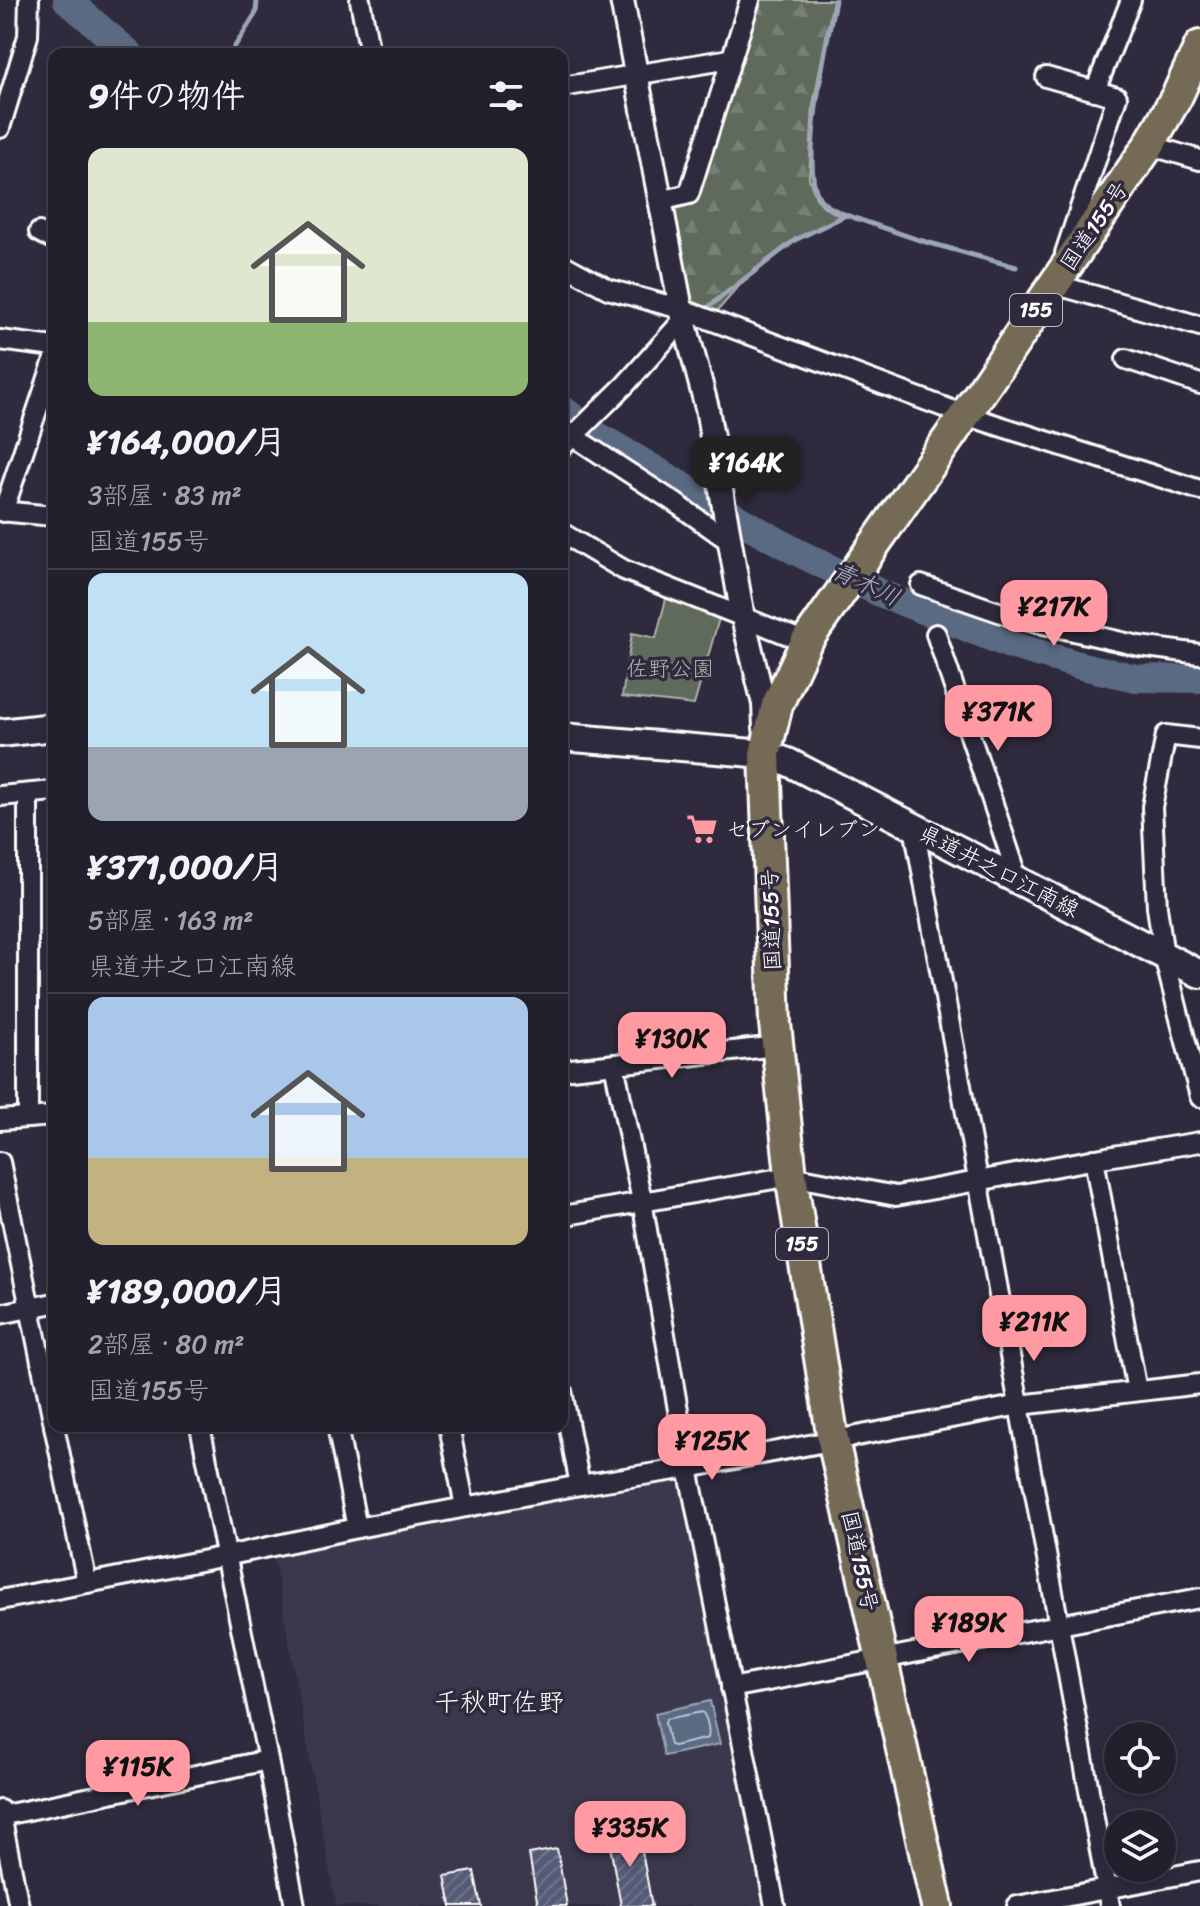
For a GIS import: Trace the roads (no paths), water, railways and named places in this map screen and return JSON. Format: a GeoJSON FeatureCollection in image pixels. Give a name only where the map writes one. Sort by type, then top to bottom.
{"type":"FeatureCollection","features":[{"type":"Feature","properties":{"kind":"highway","name":"国道155号"},"geometry":{"type":"LineString","coordinates":[[937,1906],[833,1440],[791,1176],[777,1046],[765,754],[777,705],[806,642],[1149,145],[1177,96],[1200,46]]}},
{"type":"Feature","properties":{"kind":"main road"},"geometry":{"type":"LineString","coordinates":[[0,733],[48,728]]}},
{"type":"Feature","properties":{"kind":"main road","name":"県道井之口江南線"},"geometry":{"type":"LineString","coordinates":[[568,738],[765,754],[788,762],[1200,974]]}},
{"type":"Feature","properties":{"kind":"street"},"geometry":{"type":"LineString","coordinates":[[0,128],[28,36],[29,0]]}},
{"type":"Feature","properties":{"kind":"street"},"geometry":{"type":"LineString","coordinates":[[360,0],[369,48]]}},
{"type":"Feature","properties":{"kind":"street"},"geometry":{"type":"LineString","coordinates":[[622,0],[682,314],[707,408],[743,618],[764,704],[765,754]]}},
{"type":"Feature","properties":{"kind":"street"},"geometry":{"type":"LineString","coordinates":[[660,201],[689,194],[750,0]]}},
{"type":"Feature","properties":{"kind":"street"},"geometry":{"type":"LineString","coordinates":[[1095,91],[1131,0]]}},
{"type":"Feature","properties":{"kind":"street"},"geometry":{"type":"LineString","coordinates":[[568,86],[730,59]]}},
{"type":"Feature","properties":{"kind":"street"},"geometry":{"type":"LineString","coordinates":[[1046,77],[1117,97],[1054,284],[1200,326]]}},
{"type":"Feature","properties":{"kind":"street"},"geometry":{"type":"LineString","coordinates":[[1149,145],[1200,160]]}},
{"type":"Feature","properties":{"kind":"street"},"geometry":{"type":"LineString","coordinates":[[568,267],[608,289],[965,415],[1200,490]]}},
{"type":"Feature","properties":{"kind":"street"},"geometry":{"type":"LineString","coordinates":[[568,435],[625,385],[682,314]]}},
{"type":"Feature","properties":{"kind":"street"},"geometry":{"type":"LineString","coordinates":[[0,340],[48,346]]}},
{"type":"Feature","properties":{"kind":"street"},"geometry":{"type":"LineString","coordinates":[[1126,359],[1200,384]]}},
{"type":"Feature","properties":{"kind":"street"},"geometry":{"type":"LineString","coordinates":[[48,377],[1,512],[48,516]]}},
{"type":"Feature","properties":{"kind":"street"},"geometry":{"type":"LineString","coordinates":[[568,440],[728,537]]}},
{"type":"Feature","properties":{"kind":"street"},"geometry":{"type":"LineString","coordinates":[[568,537],[624,570],[806,642]]}},
{"type":"Feature","properties":{"kind":"street"},"geometry":{"type":"LineString","coordinates":[[921,585],[1013,617],[1139,646],[1200,654]]}},
{"type":"Feature","properties":{"kind":"street"},"geometry":{"type":"LineString","coordinates":[[936,634],[1013,863],[1011,877]]}},
{"type":"Feature","properties":{"kind":"street"},"geometry":{"type":"LineString","coordinates":[[1200,739],[1166,735],[1152,807],[1157,907],[1164,956],[1200,1097]]}},
{"type":"Feature","properties":{"kind":"street"},"geometry":{"type":"LineString","coordinates":[[0,796],[48,792]]}},
{"type":"Feature","properties":{"kind":"street"},"geometry":{"type":"LineString","coordinates":[[28,794],[28,1118]]}},
{"type":"Feature","properties":{"kind":"street"},"geometry":{"type":"LineString","coordinates":[[914,827],[1109,1897]]}},
{"type":"Feature","properties":{"kind":"street"},"geometry":{"type":"LineString","coordinates":[[568,1069],[777,1046]]}},
{"type":"Feature","properties":{"kind":"street"},"geometry":{"type":"LineString","coordinates":[[614,1064],[642,1201],[688,1468],[775,1906]]}},
{"type":"Feature","properties":{"kind":"street"},"geometry":{"type":"LineString","coordinates":[[0,1120],[48,1116]]}},
{"type":"Feature","properties":{"kind":"street"},"geometry":{"type":"LineString","coordinates":[[568,1215],[791,1176],[896,1196],[1200,1142]]}},
{"type":"Feature","properties":{"kind":"street"},"geometry":{"type":"LineString","coordinates":[[1094,1159],[1137,1391]]}},
{"type":"Feature","properties":{"kind":"street"},"geometry":{"type":"LineString","coordinates":[[0,1162],[48,1396]]}},
{"type":"Feature","properties":{"kind":"street"},"geometry":{"type":"LineString","coordinates":[[0,1314],[48,1304]]}},
{"type":"Feature","properties":{"kind":"street"},"geometry":{"type":"LineString","coordinates":[[0,1600],[580,1485],[688,1468],[1020,1405],[1200,1384]]}},
{"type":"Feature","properties":{"kind":"street"},"geometry":{"type":"LineString","coordinates":[[568,1422],[580,1485]]}},
{"type":"Feature","properties":{"kind":"street"},"geometry":{"type":"LineString","coordinates":[[55,1432],[87,1583]]}},
{"type":"Feature","properties":{"kind":"street"},"geometry":{"type":"LineString","coordinates":[[201,1432],[295,1906]]}},
{"type":"Feature","properties":{"kind":"street"},"geometry":{"type":"LineString","coordinates":[[338,1432],[357,1528]]}},
{"type":"Feature","properties":{"kind":"street"},"geometry":{"type":"LineString","coordinates":[[450,1432],[465,1507]]}},
{"type":"Feature","properties":{"kind":"street"},"geometry":{"type":"LineString","coordinates":[[731,1688],[1200,1598]]}},
{"type":"Feature","properties":{"kind":"street"},"geometry":{"type":"LineString","coordinates":[[19,1906],[0,1814],[268,1760]]}},
{"type":"Feature","properties":{"kind":"street"},"geometry":{"type":"LineString","coordinates":[[1017,1906],[1109,1897],[1200,1871]]}},
{"type":"Feature","properties":{"kind":"water"},"geometry":{"type":"Polygon","coordinates":[[[710,1701],[720,1744],[664,1756],[655,1713],[710,1701]]]}},
{"type":"Feature","properties":{"kind":"waterway","name":"青木川"},"geometry":{"type":"LineString","coordinates":[[67,0],[123,48]]}},
{"type":"Feature","properties":{"kind":"waterway"},"geometry":{"type":"LineString","coordinates":[[234,48],[256,13],[257,0]]}},
{"type":"Feature","properties":{"kind":"waterway"},"geometry":{"type":"LineString","coordinates":[[835,0],[821,72],[812,161],[814,183],[820,199],[828,207],[846,215]]}},
{"type":"Feature","properties":{"kind":"waterway"},"geometry":{"type":"LineString","coordinates":[[707,308],[795,240],[846,215],[919,240],[1016,267]]}},
{"type":"Feature","properties":{"kind":"waterway"},"geometry":{"type":"LineString","coordinates":[[635,305],[660,315]]}},
{"type":"Feature","properties":{"kind":"waterway","name":"青木川"},"geometry":{"type":"LineString","coordinates":[[568,414],[595,434],[754,528],[880,593],[1010,645],[1082,666],[1136,678],[1200,679]]}},
{"type":"Feature","properties":{"kind":"place","name":"セブンイレブン"},"geometry":{"type":"Point","coordinates":[702,829]}},
{"type":"Feature","properties":{"kind":"district","name":"千秋町佐野"},"geometry":{"type":"Point","coordinates":[499,1702]}},
{"type":"Feature","properties":{"kind":"park label","name":"佐野公園"},"geometry":{"type":"Point","coordinates":[670,668]}}]}
